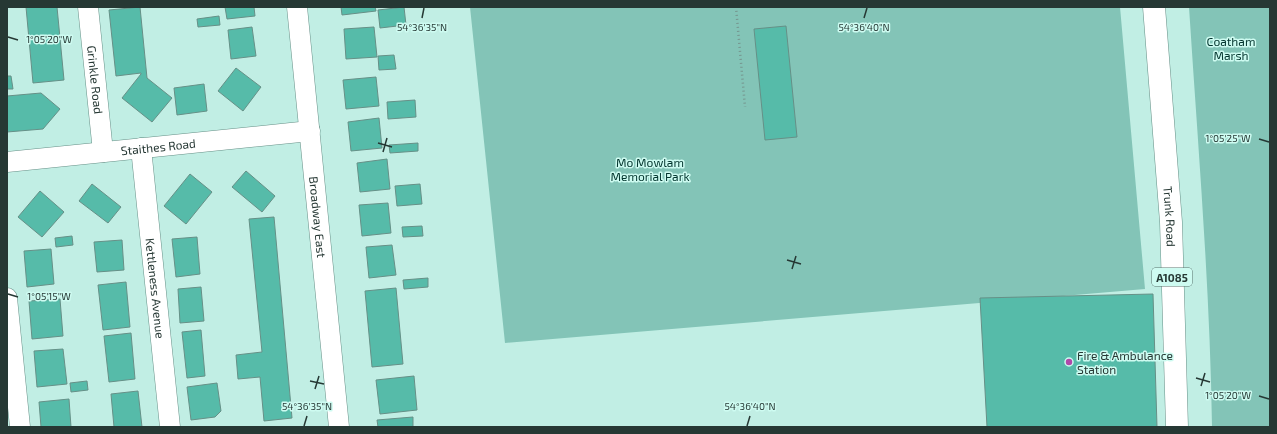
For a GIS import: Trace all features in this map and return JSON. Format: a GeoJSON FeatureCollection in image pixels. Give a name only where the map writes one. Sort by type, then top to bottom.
{"type":"FeatureCollection","features":[{"type":"Feature","properties":{"kind":"main road","name":"Trunk Road"},"geometry":{"type":"LineString","coordinates":[[1154,7],[1171,222],[1177,427]]}},
{"type":"Feature","properties":{"kind":"street","name":"Grinkle Road"},"geometry":{"type":"LineString","coordinates":[[88,7],[103,152]]}},
{"type":"Feature","properties":{"kind":"street","name":"Broadway East"},"geometry":{"type":"LineString","coordinates":[[297,7],[339,427]]}},
{"type":"Feature","properties":{"kind":"street","name":"Staithes Road"},"geometry":{"type":"LineString","coordinates":[[7,162],[310,131]]}},
{"type":"Feature","properties":{"kind":"street","name":"Kettleness Avenue"},"geometry":{"type":"LineString","coordinates":[[141,148],[170,427]]}},
{"type":"Feature","properties":{"kind":"street"},"geometry":{"type":"LineString","coordinates":[[7,298],[20,427]]}},
{"type":"Feature","properties":{"kind":"path"},"geometry":{"type":"LineString","coordinates":[[736,7],[746,107]]}},
{"type":"Feature","properties":{"kind":"green space","name":"Mo Mowlam Memorial Park"},"geometry":{"type":"Polygon","coordinates":[[[470,7],[1120,7],[1145,289],[505,343],[470,7]]]}},
{"type":"Feature","properties":{"kind":"green space","name":"Coatham Marsh"},"geometry":{"type":"Polygon","coordinates":[[[1189,7],[1270,7],[1270,427],[1212,427],[1209,322],[1189,7]]]}},
{"type":"Feature","properties":{"kind":"building"},"geometry":{"type":"Polygon","coordinates":[[[26,7],[57,7],[64,80],[33,83],[26,7]]]}},
{"type":"Feature","properties":{"kind":"building"},"geometry":{"type":"Polygon","coordinates":[[[140,7],[147,78],[172,98],[152,122],[122,98],[141,73],[116,76],[109,10],[140,7]]]}},
{"type":"Feature","properties":{"kind":"building"},"geometry":{"type":"Polygon","coordinates":[[[225,7],[254,7],[255,16],[227,19],[225,7]]]}},
{"type":"Feature","properties":{"kind":"building"},"geometry":{"type":"Polygon","coordinates":[[[341,7],[375,7],[376,11],[342,15],[341,7]]]}},
{"type":"Feature","properties":{"kind":"building"},"geometry":{"type":"Polygon","coordinates":[[[404,7],[406,25],[380,28],[378,10],[404,7]]]}},
{"type":"Feature","properties":{"kind":"building"},"geometry":{"type":"Polygon","coordinates":[[[219,16],[220,25],[198,27],[197,19],[219,16]]]}},
{"type":"Feature","properties":{"kind":"building"},"geometry":{"type":"Polygon","coordinates":[[[786,26],[797,137],[765,140],[754,29],[786,26]]]}},
{"type":"Feature","properties":{"kind":"building"},"geometry":{"type":"Polygon","coordinates":[[[252,27],[256,56],[231,59],[228,30],[252,27]]]}},
{"type":"Feature","properties":{"kind":"building"},"geometry":{"type":"Polygon","coordinates":[[[374,27],[377,57],[346,59],[344,29],[374,27]]]}},
{"type":"Feature","properties":{"kind":"building"},"geometry":{"type":"Polygon","coordinates":[[[394,55],[396,69],[379,70],[378,56],[394,55]]]}},
{"type":"Feature","properties":{"kind":"building"},"geometry":{"type":"Polygon","coordinates":[[[236,68],[261,87],[243,111],[218,91],[236,68]]]}},
{"type":"Feature","properties":{"kind":"building"},"geometry":{"type":"Polygon","coordinates":[[[7,76],[11,76],[13,89],[7,89],[7,76]]]}},
{"type":"Feature","properties":{"kind":"building"},"geometry":{"type":"Polygon","coordinates":[[[376,77],[379,106],[346,109],[343,80],[376,77]]]}},
{"type":"Feature","properties":{"kind":"building"},"geometry":{"type":"Polygon","coordinates":[[[204,84],[207,111],[177,115],[174,88],[204,84]]]}},
{"type":"Feature","properties":{"kind":"building"},"geometry":{"type":"Polygon","coordinates":[[[41,93],[60,109],[43,129],[7,132],[7,96],[41,93]]]}},
{"type":"Feature","properties":{"kind":"building"},"geometry":{"type":"Polygon","coordinates":[[[415,100],[416,117],[388,119],[387,102],[415,100]]]}},
{"type":"Feature","properties":{"kind":"building"},"geometry":{"type":"Polygon","coordinates":[[[379,118],[382,148],[351,151],[348,122],[379,118]]]}},
{"type":"Feature","properties":{"kind":"building"},"geometry":{"type":"Polygon","coordinates":[[[418,143],[418,151],[390,153],[389,145],[418,143]]]}},
{"type":"Feature","properties":{"kind":"building"},"geometry":{"type":"Polygon","coordinates":[[[387,159],[390,189],[360,192],[357,163],[387,159]]]}},
{"type":"Feature","properties":{"kind":"building"},"geometry":{"type":"Polygon","coordinates":[[[246,171],[275,196],[262,212],[232,187],[246,171]]]}},
{"type":"Feature","properties":{"kind":"building"},"geometry":{"type":"Polygon","coordinates":[[[190,174],[212,192],[186,224],[164,206],[190,174]]]}},
{"type":"Feature","properties":{"kind":"building"},"geometry":{"type":"Polygon","coordinates":[[[92,184],[121,207],[108,223],[79,201],[92,184]]]}},
{"type":"Feature","properties":{"kind":"building"},"geometry":{"type":"Polygon","coordinates":[[[420,184],[422,204],[397,206],[395,186],[420,184]]]}},
{"type":"Feature","properties":{"kind":"building"},"geometry":{"type":"Polygon","coordinates":[[[40,191],[64,212],[42,237],[18,217],[40,191]]]}},
{"type":"Feature","properties":{"kind":"building"},"geometry":{"type":"Polygon","coordinates":[[[388,203],[391,233],[362,236],[359,205],[388,203]]]}},
{"type":"Feature","properties":{"kind":"building"},"geometry":{"type":"Polygon","coordinates":[[[274,217],[292,418],[264,421],[260,377],[238,379],[236,355],[262,352],[249,219],[274,217]]]}},
{"type":"Feature","properties":{"kind":"building"},"geometry":{"type":"Polygon","coordinates":[[[422,226],[423,236],[403,237],[402,227],[422,226]]]}},
{"type":"Feature","properties":{"kind":"building"},"geometry":{"type":"Polygon","coordinates":[[[72,236],[73,245],[56,247],[55,238],[72,236]]]}},
{"type":"Feature","properties":{"kind":"building"},"geometry":{"type":"Polygon","coordinates":[[[197,237],[200,274],[176,277],[172,239],[197,237]]]}},
{"type":"Feature","properties":{"kind":"building"},"geometry":{"type":"Polygon","coordinates":[[[122,240],[124,270],[97,272],[94,242],[122,240]]]}},
{"type":"Feature","properties":{"kind":"building"},"geometry":{"type":"Polygon","coordinates":[[[392,245],[396,275],[369,278],[366,247],[392,245]]]}},
{"type":"Feature","properties":{"kind":"building"},"geometry":{"type":"Polygon","coordinates":[[[51,249],[54,284],[27,287],[24,251],[51,249]]]}},
{"type":"Feature","properties":{"kind":"building"},"geometry":{"type":"Polygon","coordinates":[[[428,278],[428,287],[404,289],[403,280],[428,278]]]}},
{"type":"Feature","properties":{"kind":"building"},"geometry":{"type":"Polygon","coordinates":[[[126,282],[130,327],[103,330],[98,285],[126,282]]]}},
{"type":"Feature","properties":{"kind":"building"},"geometry":{"type":"Polygon","coordinates":[[[201,287],[204,321],[180,323],[178,289],[201,287]]]}},
{"type":"Feature","properties":{"kind":"building"},"geometry":{"type":"Polygon","coordinates":[[[396,288],[403,364],[372,367],[365,291],[396,288]]]}},
{"type":"Feature","properties":{"kind":"building","name":"Fire & Ambulance Station"},"geometry":{"type":"Polygon","coordinates":[[[1153,294],[1157,427],[987,427],[980,298],[1153,294]]]}},
{"type":"Feature","properties":{"kind":"building"},"geometry":{"type":"Polygon","coordinates":[[[60,299],[63,336],[32,339],[29,301],[60,299]]]}},
{"type":"Feature","properties":{"kind":"building"},"geometry":{"type":"Polygon","coordinates":[[[201,330],[205,376],[187,378],[182,332],[201,330]]]}},
{"type":"Feature","properties":{"kind":"building"},"geometry":{"type":"Polygon","coordinates":[[[131,333],[135,379],[109,382],[104,336],[131,333]]]}},
{"type":"Feature","properties":{"kind":"building"},"geometry":{"type":"Polygon","coordinates":[[[63,349],[67,384],[37,387],[34,351],[63,349]]]}},
{"type":"Feature","properties":{"kind":"building"},"geometry":{"type":"Polygon","coordinates":[[[414,376],[417,410],[380,414],[376,380],[414,376]]]}},
{"type":"Feature","properties":{"kind":"building"},"geometry":{"type":"Polygon","coordinates":[[[87,381],[88,390],[71,392],[70,383],[87,381]]]}},
{"type":"Feature","properties":{"kind":"building"},"geometry":{"type":"Polygon","coordinates":[[[217,383],[221,411],[215,417],[191,420],[187,387],[217,383]]]}},
{"type":"Feature","properties":{"kind":"building"},"geometry":{"type":"Polygon","coordinates":[[[138,391],[142,427],[114,427],[111,394],[138,391]]]}},
{"type":"Feature","properties":{"kind":"building"},"geometry":{"type":"Polygon","coordinates":[[[69,399],[71,427],[41,427],[39,402],[69,399]]]}},
{"type":"Feature","properties":{"kind":"building"},"geometry":{"type":"Polygon","coordinates":[[[413,417],[413,427],[378,427],[377,420],[413,417]]]}},
{"type":"Feature","properties":{"kind":"place","name":"Fire & Ambulance Station"},"geometry":{"type":"Point","coordinates":[1069,362]}}]}
